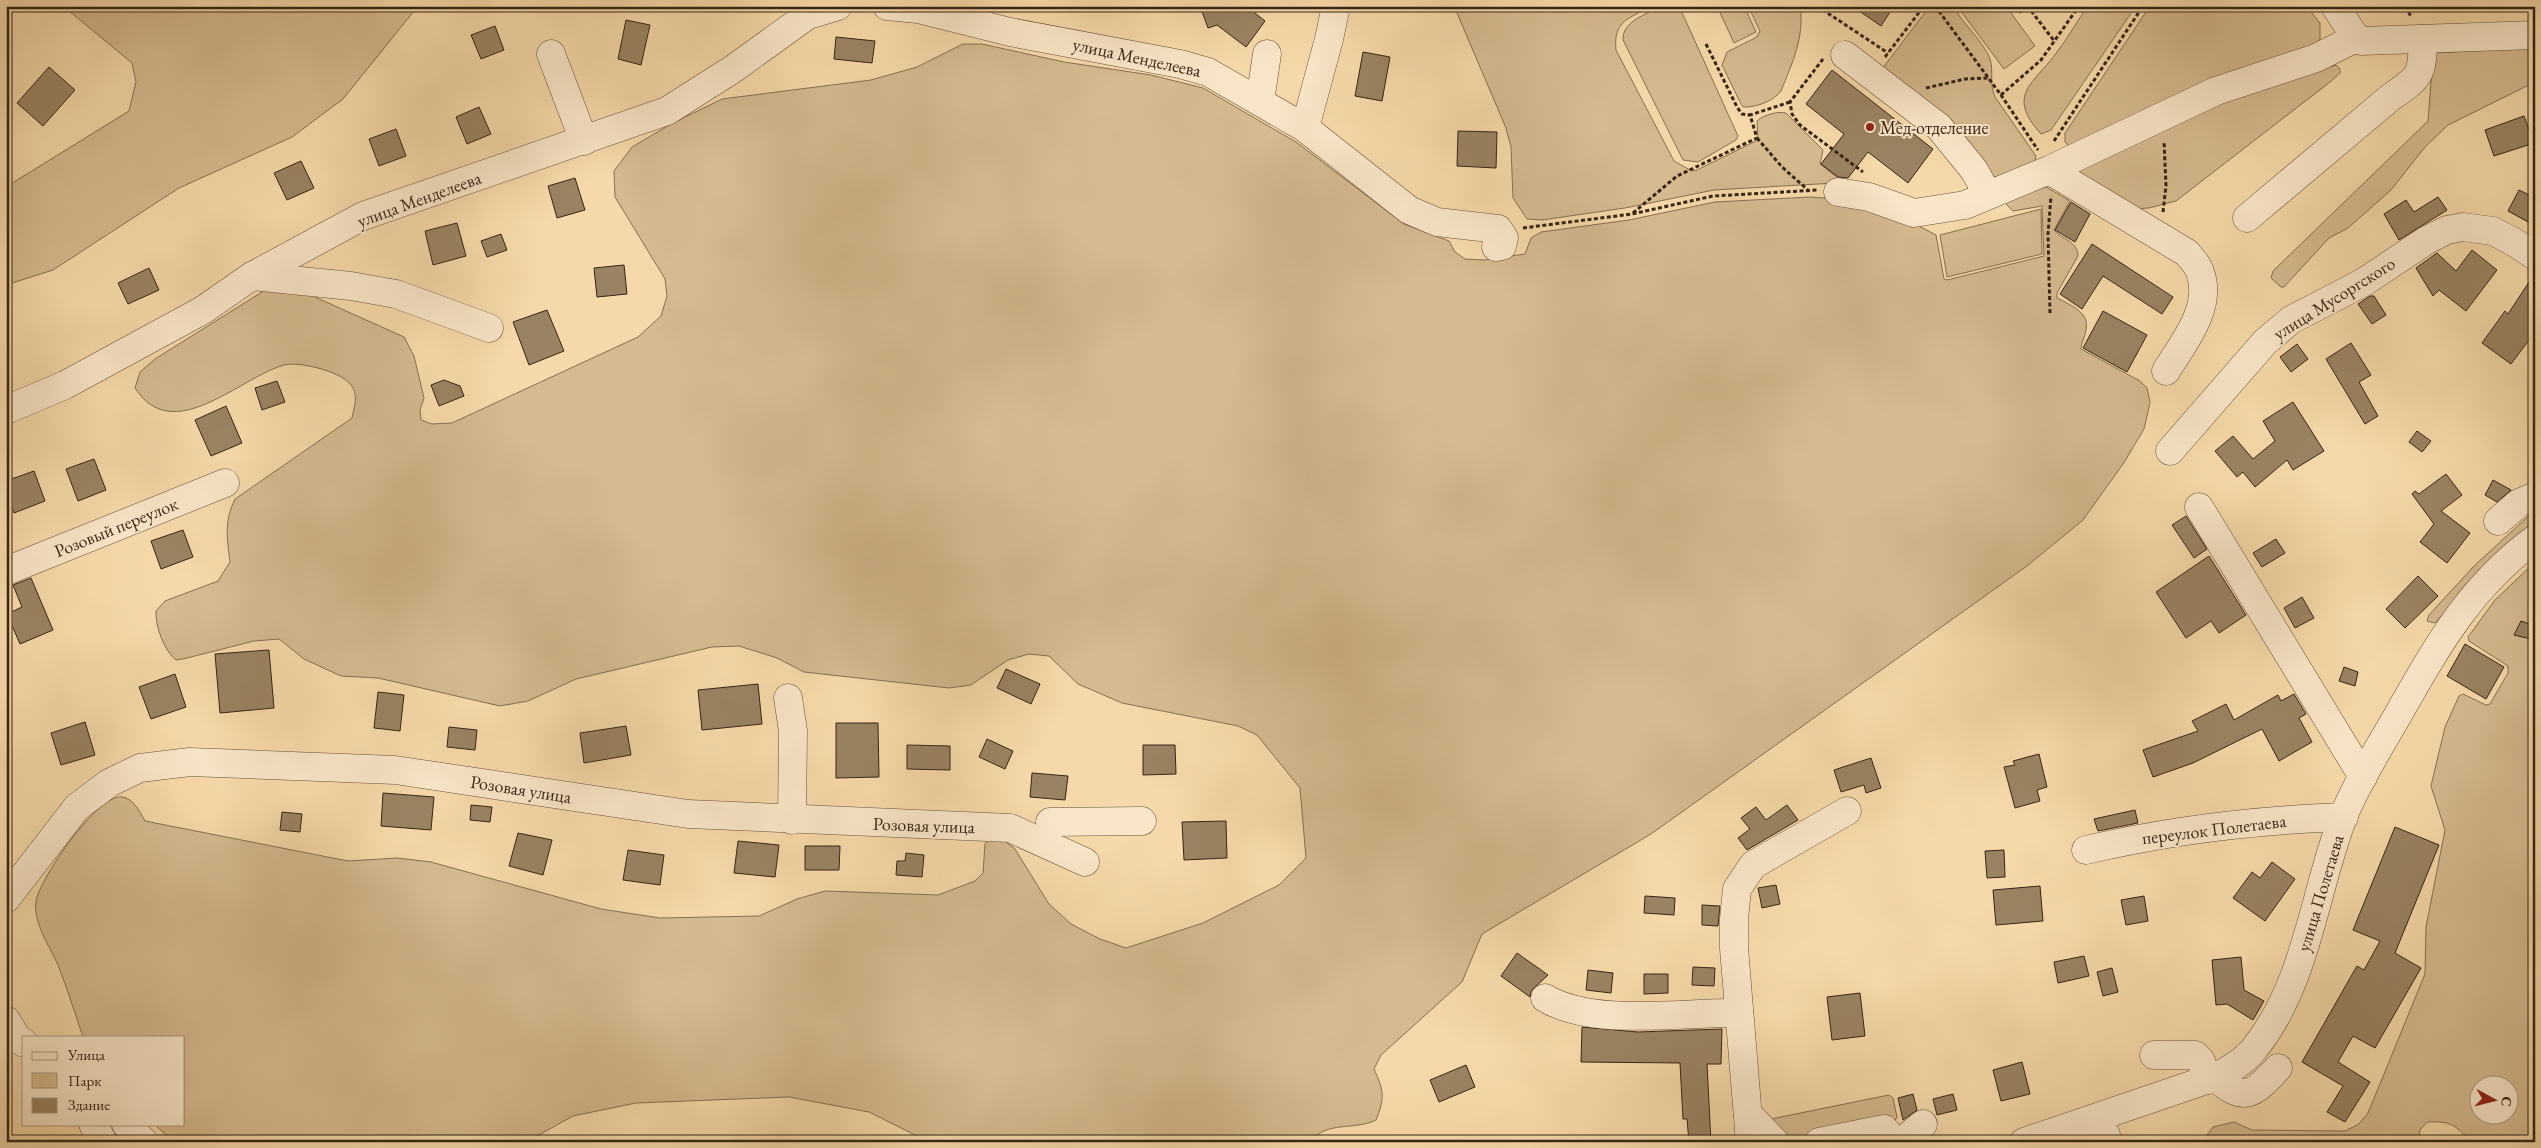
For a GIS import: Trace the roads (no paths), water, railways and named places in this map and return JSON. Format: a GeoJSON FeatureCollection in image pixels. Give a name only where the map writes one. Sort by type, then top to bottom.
{"type":"FeatureCollection","features":[{"type":"Feature","properties":{"kind":"street","name":"улица Менделеева"},"geometry":{"type":"LineString","coordinates":[[6,410],[65,385],[203,310],[252,276],[363,216],[667,111],[726,74],[808,15],[838,6]]}},
{"type":"Feature","properties":{"kind":"street","name":"улица Менделеева"},"geometry":{"type":"LineString","coordinates":[[887,6],[918,9],[1010,32],[1180,64],[1208,72],[1305,128],[1410,210],[1437,222],[1497,238]]}},
{"type":"Feature","properties":{"kind":"street"},"geometry":{"type":"LineString","coordinates":[[1305,128],[1330,40],[1336,6]]}},
{"type":"Feature","properties":{"kind":"street"},"geometry":{"type":"LineString","coordinates":[[2335,6],[2356,38],[2361,41],[2535,35]]}},
{"type":"Feature","properties":{"kind":"street"},"geometry":{"type":"LineString","coordinates":[[1838,192],[1869,197],[1914,213],[1965,205],[2046,164],[2158,118],[2216,91],[2316,58],[2356,38]]}},
{"type":"Feature","properties":{"kind":"street"},"geometry":{"type":"LineString","coordinates":[[2247,218],[2390,97],[2414,81],[2422,66],[2415,39]]}},
{"type":"Feature","properties":{"kind":"street"},"geometry":{"type":"LineString","coordinates":[[551,54],[584,141]]}},
{"type":"Feature","properties":{"kind":"street"},"geometry":{"type":"LineString","coordinates":[[1260,101],[1268,54]]}},
{"type":"Feature","properties":{"kind":"street"},"geometry":{"type":"LineString","coordinates":[[1845,54],[1939,127],[1974,170],[1988,195]]}},
{"type":"Feature","properties":{"kind":"street"},"geometry":{"type":"LineString","coordinates":[[2046,164],[2187,253],[2200,270],[2204,291],[2202,305],[2166,371]]}},
{"type":"Feature","properties":{"kind":"street","name":"улица Мусоргского"},"geometry":{"type":"LineString","coordinates":[[2170,451],[2272,337],[2292,320],[2364,282],[2427,240],[2447,230],[2463,227],[2493,232],[2514,242],[2535,256]]}},
{"type":"Feature","properties":{"kind":"street"},"geometry":{"type":"LineString","coordinates":[[252,276],[351,286],[396,294],[489,328]]}},
{"type":"Feature","properties":{"kind":"street","name":"Розовый переулок"},"geometry":{"type":"LineString","coordinates":[[6,571],[225,483]]}},
{"type":"Feature","properties":{"kind":"street"},"geometry":{"type":"LineString","coordinates":[[2498,521],[2519,503],[2535,496]]}},
{"type":"Feature","properties":{"kind":"street"},"geometry":{"type":"LineString","coordinates":[[2199,507],[2363,777]]}},
{"type":"Feature","properties":{"kind":"street","name":"улица Полетаева"},"geometry":{"type":"LineString","coordinates":[[2041,1139],[2211,1079],[2235,1067],[2254,1050],[2278,1010],[2295,971],[2344,816],[2363,777],[2450,626],[2475,592],[2535,539]]}},
{"type":"Feature","properties":{"kind":"street"},"geometry":{"type":"LineString","coordinates":[[788,698],[793,730],[792,820]]}},
{"type":"Feature","properties":{"kind":"street","name":"Розовая улица"},"geometry":{"type":"LineString","coordinates":[[6,899],[77,807],[108,783],[140,768],[190,762],[395,770],[688,814],[1010,828],[1085,862]]}},
{"type":"Feature","properties":{"kind":"street"},"geometry":{"type":"LineString","coordinates":[[1050,822],[1097,804]]}},
{"type":"Feature","properties":{"kind":"street"},"geometry":{"type":"LineString","coordinates":[[1750,1142],[1739,1013],[1734,919],[1737,889],[1753,865],[1847,811]]}},
{"type":"Feature","properties":{"kind":"street","name":"переулок Полетаева"},"geometry":{"type":"LineString","coordinates":[[2086,850],[2132,839],[2244,822],[2344,816]]}},
{"type":"Feature","properties":{"kind":"street"},"geometry":{"type":"LineString","coordinates":[[1010,828],[1050,822],[1142,821]]}},
{"type":"Feature","properties":{"kind":"street"},"geometry":{"type":"LineString","coordinates":[[1545,998],[1559,1006],[1602,1015],[1739,1013]]}},
{"type":"Feature","properties":{"kind":"street"},"geometry":{"type":"LineString","coordinates":[[6,1020],[17,1038],[22,1042]]}},
{"type":"Feature","properties":{"kind":"street"},"geometry":{"type":"LineString","coordinates":[[2154,1055],[2182,1053],[2195,1055],[2211,1079],[2232,1092],[2244,1093],[2266,1081],[2278,1068]]}},
{"type":"Feature","properties":{"kind":"street"},"geometry":{"type":"LineString","coordinates":[[1748,1114],[1775,1142]]}},
{"type":"Feature","properties":{"kind":"street"},"geometry":{"type":"LineString","coordinates":[[1901,1142],[1923,1124]]}},
{"type":"Feature","properties":{"kind":"street"},"geometry":{"type":"LineString","coordinates":[[94,1126],[103,1142]]}},
{"type":"Feature","properties":{"kind":"street"},"geometry":{"type":"LineString","coordinates":[[128,1126],[144,1142]]}},
{"type":"Feature","properties":{"kind":"street"},"geometry":{"type":"LineString","coordinates":[[1819,1142],[1884,1129],[1895,1142]]}},
{"type":"Feature","properties":{"kind":"place","name":"Мед-отделение"},"geometry":{"type":"Point","coordinates":[1870,127]}}]}
